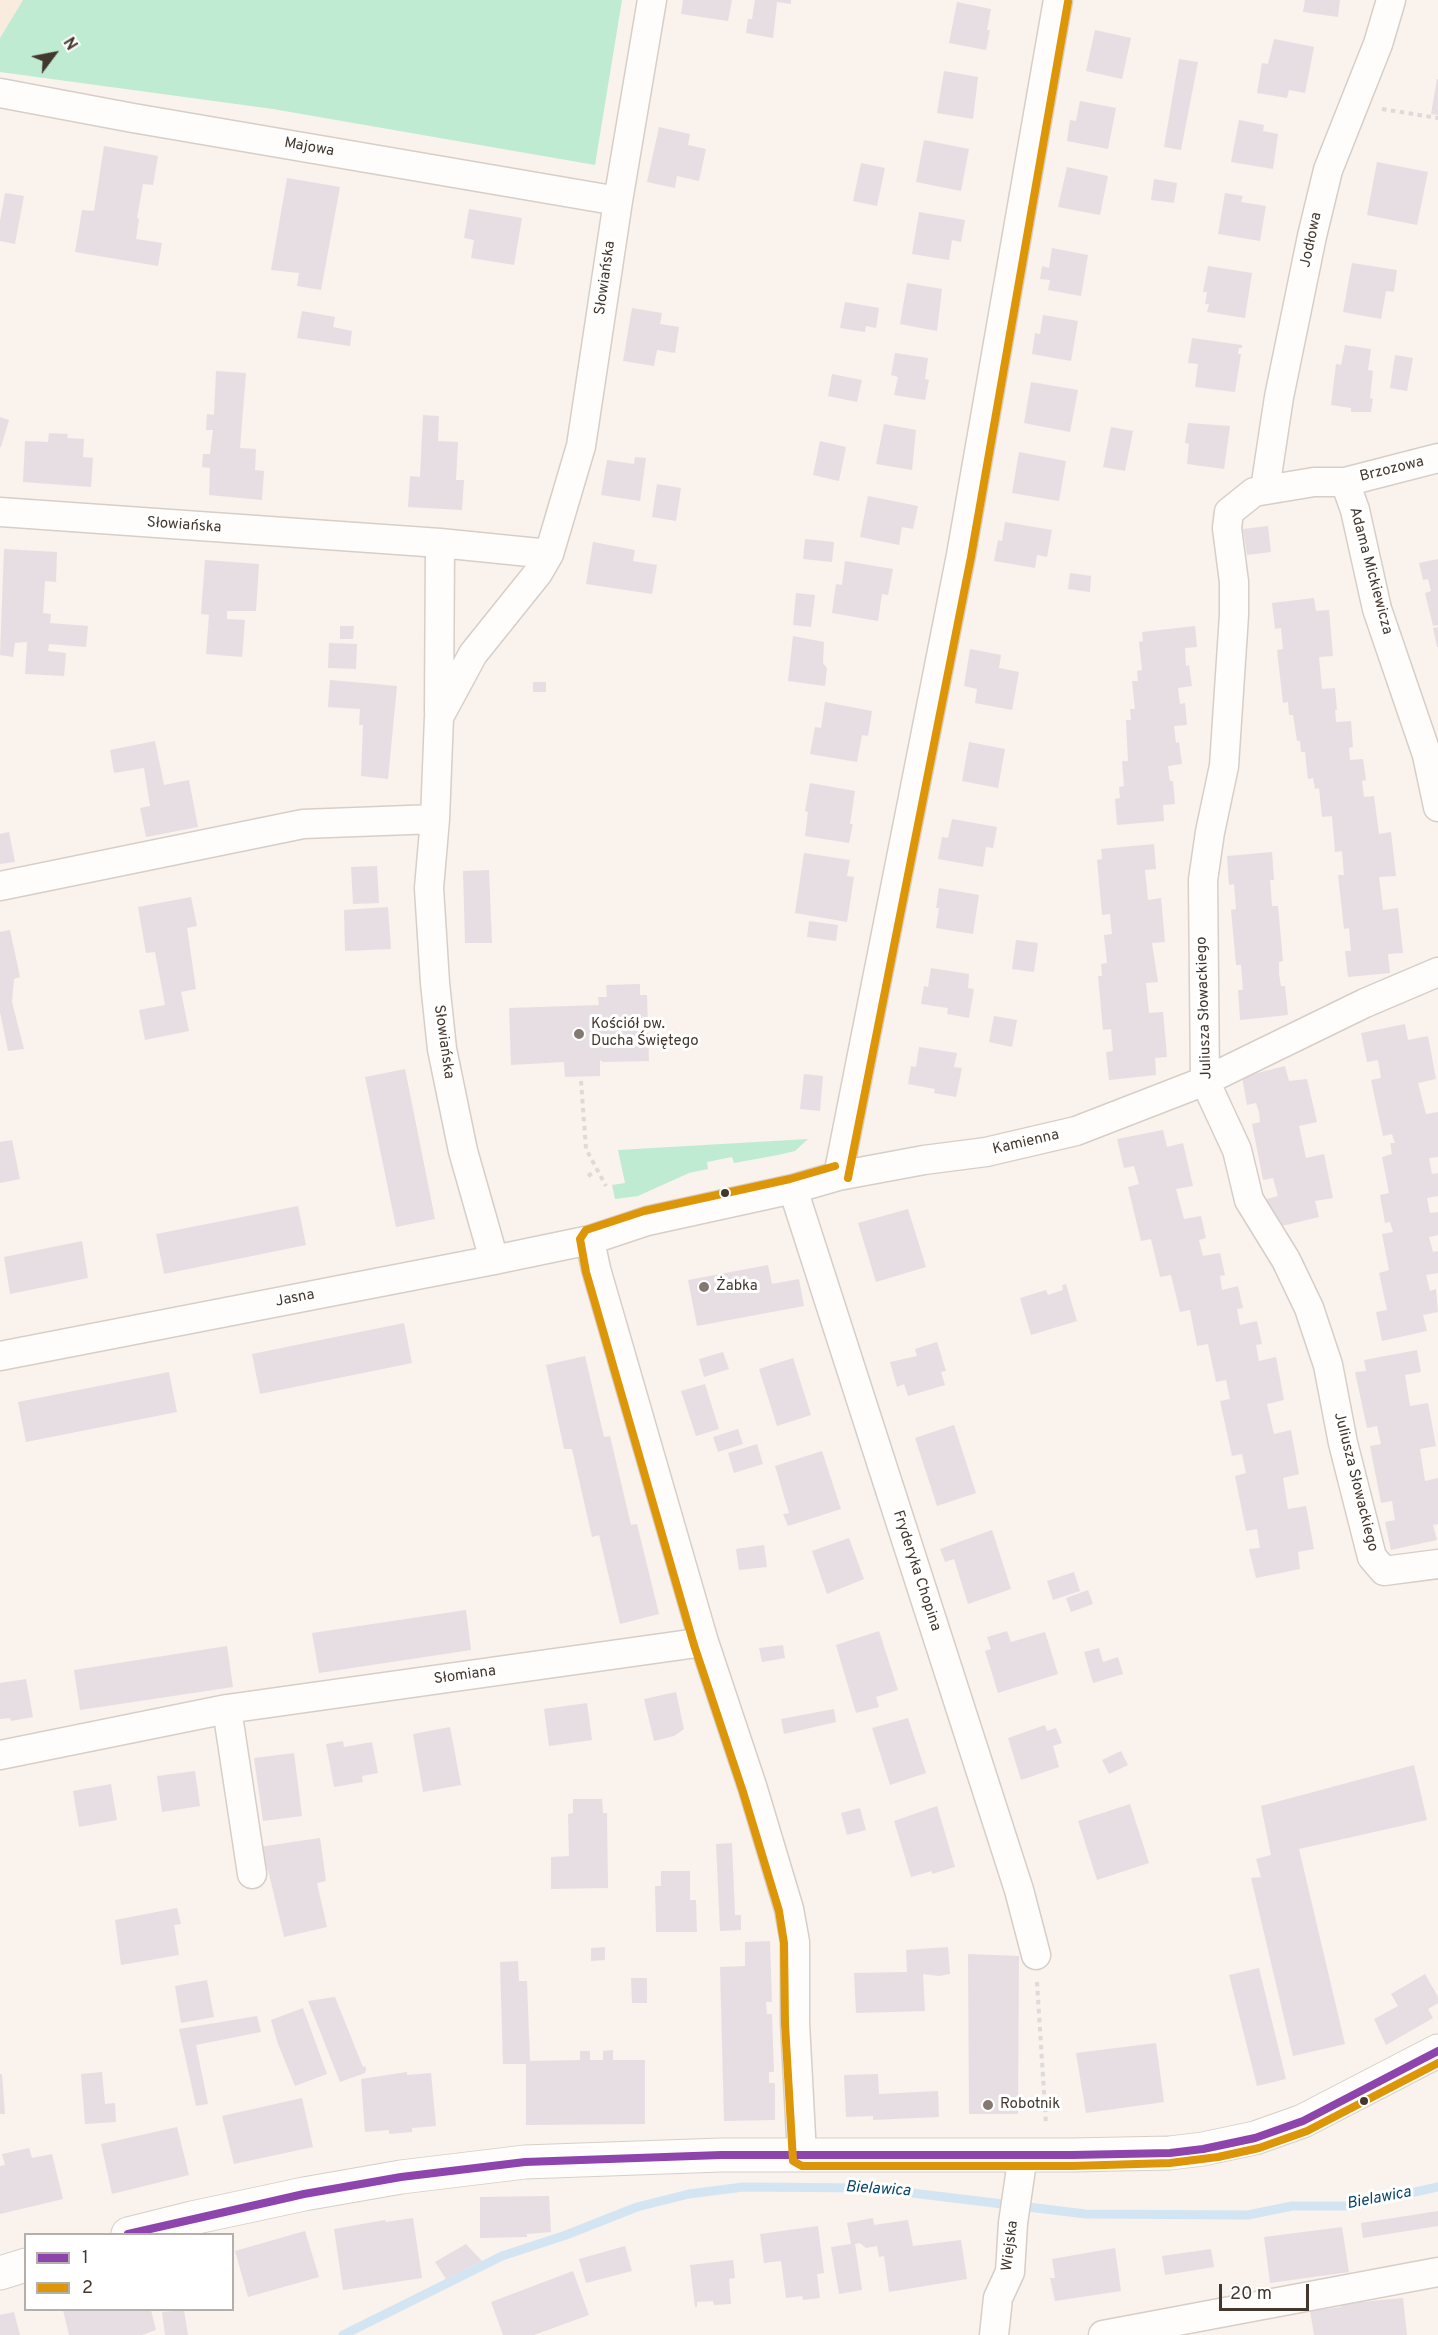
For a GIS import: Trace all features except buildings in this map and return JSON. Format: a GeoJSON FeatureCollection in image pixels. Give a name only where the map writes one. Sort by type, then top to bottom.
{"type":"FeatureCollection","features":[{"type":"Feature","properties":{"kind":"main road"},"geometry":{"type":"LineString","coordinates":[[136,2233],[269,2200],[450,2170],[581,2159],[1170,2153],[1217,2147],[1255,2138],[1317,2115],[1438,2051]]}},
{"type":"Feature","properties":{"kind":"main road"},"geometry":{"type":"LineString","coordinates":[[0,2273],[24,2266]]}},
{"type":"Feature","properties":{"kind":"street","name":"Słowiańska"},"geometry":{"type":"LineString","coordinates":[[439,717],[472,654],[538,573],[549,554],[581,446],[651,0]]}},
{"type":"Feature","properties":{"kind":"street"},"geometry":{"type":"LineString","coordinates":[[838,1176],[960,555],[1058,0]]}},
{"type":"Feature","properties":{"kind":"street","name":"Jodłowa"},"geometry":{"type":"LineString","coordinates":[[1264,489],[1279,397],[1328,170],[1378,44],[1391,0]]}},
{"type":"Feature","properties":{"kind":"street","name":"Majowa"},"geometry":{"type":"LineString","coordinates":[[0,93],[618,201]]}},
{"type":"Feature","properties":{"kind":"street","name":"Brzozowa"},"geometry":{"type":"LineString","coordinates":[[1345,482],[1438,458]]}},
{"type":"Feature","properties":{"kind":"street"},"geometry":{"type":"LineString","coordinates":[[1264,489],[1314,482],[1345,482]]}},
{"type":"Feature","properties":{"kind":"street","name":"Adama Mickiewicza"},"geometry":{"type":"LineString","coordinates":[[1345,482],[1355,510],[1377,609],[1427,755],[1438,807]]}},
{"type":"Feature","properties":{"kind":"street","name":"Juliusza Słowackiego"},"geometry":{"type":"LineString","coordinates":[[1264,489],[1254,492],[1229,512],[1227,528],[1234,582],[1234,615],[1224,766],[1210,832],[1203,880],[1205,1081],[1237,1150],[1250,1200],[1286,1260],[1309,1308],[1328,1365],[1343,1443],[1372,1557],[1384,1571],[1436,1564]]}},
{"type":"Feature","properties":{"kind":"street","name":"Słowiańska"},"geometry":{"type":"LineString","coordinates":[[0,512],[440,543],[549,554]]}},
{"type":"Feature","properties":{"kind":"street","name":"Słowiańska"},"geometry":{"type":"LineString","coordinates":[[440,543],[439,717],[435,819],[429,888],[442,1050],[463,1151],[494,1260]]}},
{"type":"Feature","properties":{"kind":"street"},"geometry":{"type":"LineString","coordinates":[[0,886],[303,824],[435,819]]}},
{"type":"Feature","properties":{"kind":"street","name":"Kamienna"},"geometry":{"type":"LineString","coordinates":[[590,1240],[647,1221],[793,1190],[838,1176],[924,1160],[986,1152],[1076,1131],[1205,1081],[1365,1004],[1438,972]]}},
{"type":"Feature","properties":{"kind":"street","name":"Fryderyka Chopina"},"geometry":{"type":"LineString","coordinates":[[793,1190],[1019,1890],[1036,1955]]}},
{"type":"Feature","properties":{"kind":"street"},"geometry":{"type":"LineString","coordinates":[[590,1240],[596,1269],[704,1642],[753,1789],[789,1909],[795,1942],[795,2023],[802,2155]]}},
{"type":"Feature","properties":{"kind":"street","name":"Jasna"},"geometry":{"type":"LineString","coordinates":[[0,1356],[590,1240]]}},
{"type":"Feature","properties":{"kind":"street","name":"Słomiana"},"geometry":{"type":"LineString","coordinates":[[0,1755],[227,1709],[704,1642]]}},
{"type":"Feature","properties":{"kind":"street"},"geometry":{"type":"LineString","coordinates":[[227,1709],[252,1874]]}},
{"type":"Feature","properties":{"kind":"street","name":"Wiejska"},"geometry":{"type":"LineString","coordinates":[[994,2335],[999,2298],[1010,2272],[1017,2194],[1035,2155]]}},
{"type":"Feature","properties":{"kind":"street"},"geometry":{"type":"LineString","coordinates":[[1103,2335],[1438,2272]]}},
{"type":"Feature","properties":{"kind":"path"},"geometry":{"type":"LineString","coordinates":[[1355,102],[1392,111],[1438,118]]}},
{"type":"Feature","properties":{"kind":"path"},"geometry":{"type":"LineString","coordinates":[[581,1081],[586,1149],[606,1186]]}},
{"type":"Feature","properties":{"kind":"path"},"geometry":{"type":"LineString","coordinates":[[588,1176],[597,1170]]}},
{"type":"Feature","properties":{"kind":"path"},"geometry":{"type":"LineString","coordinates":[[1035,2155],[1036,1955]]}},
{"type":"Feature","properties":{"kind":"shaded area"},"geometry":{"type":"Polygon","coordinates":[[[0,0],[23,0],[0,38],[0,0]]]}},
{"type":"Feature","properties":{"kind":"green space"},"geometry":{"type":"Polygon","coordinates":[[[23,0],[622,0],[595,165],[273,109],[0,72],[0,38],[23,0]]]}},
{"type":"Feature","properties":{"kind":"green space"},"geometry":{"type":"Polygon","coordinates":[[[808,1139],[795,1151],[778,1155],[734,1163],[732,1157],[707,1162],[708,1169],[689,1173],[638,1196],[615,1199],[612,1185],[625,1183],[618,1150],[808,1139]]]}},
{"type":"Feature","properties":{"kind":"waterway","name":"Bielawica"},"geometry":{"type":"LineString","coordinates":[[343,2335],[502,2256],[566,2235],[637,2207],[689,2194],[743,2187],[870,2188],[1086,2214],[1248,2215],[1292,2206],[1351,2206],[1438,2187]]}},
{"type":"Feature","properties":{"kind":"transit line","name":"2"},"geometry":{"type":"LineString","coordinates":[[848,1178],[971,557],[1068,2]]}},
{"type":"Feature","properties":{"kind":"transit line","name":"2"},"geometry":{"type":"LineString","coordinates":[[835,1166],[790,1179],[644,1211],[586,1230],[580,1239],[586,1272],[694,1645],[743,1792],[779,1911],[784,1943],[785,2024],[793,2161],[802,2166],[1072,2166],[1170,2163],[1218,2157],[1259,2148],[1307,2131],[1438,2063]]}},
{"type":"Feature","properties":{"kind":"transit line","name":"1"},"geometry":{"type":"LineString","coordinates":[[132,2233],[304,2194],[401,2177],[525,2162],[721,2155],[1072,2155],[1170,2153],[1203,2149],[1255,2138],[1303,2121],[1438,2051]]}},
{"type":"Feature","properties":{"kind":"place","name":"Kościół pw. Ducha Świętego"},"geometry":{"type":"Point","coordinates":[579,1034]}},
{"type":"Feature","properties":{"kind":"place","name":"Żabka"},"geometry":{"type":"Point","coordinates":[704,1287]}},
{"type":"Feature","properties":{"kind":"place","name":"Robotnik"},"geometry":{"type":"Point","coordinates":[988,2105]}}]}
